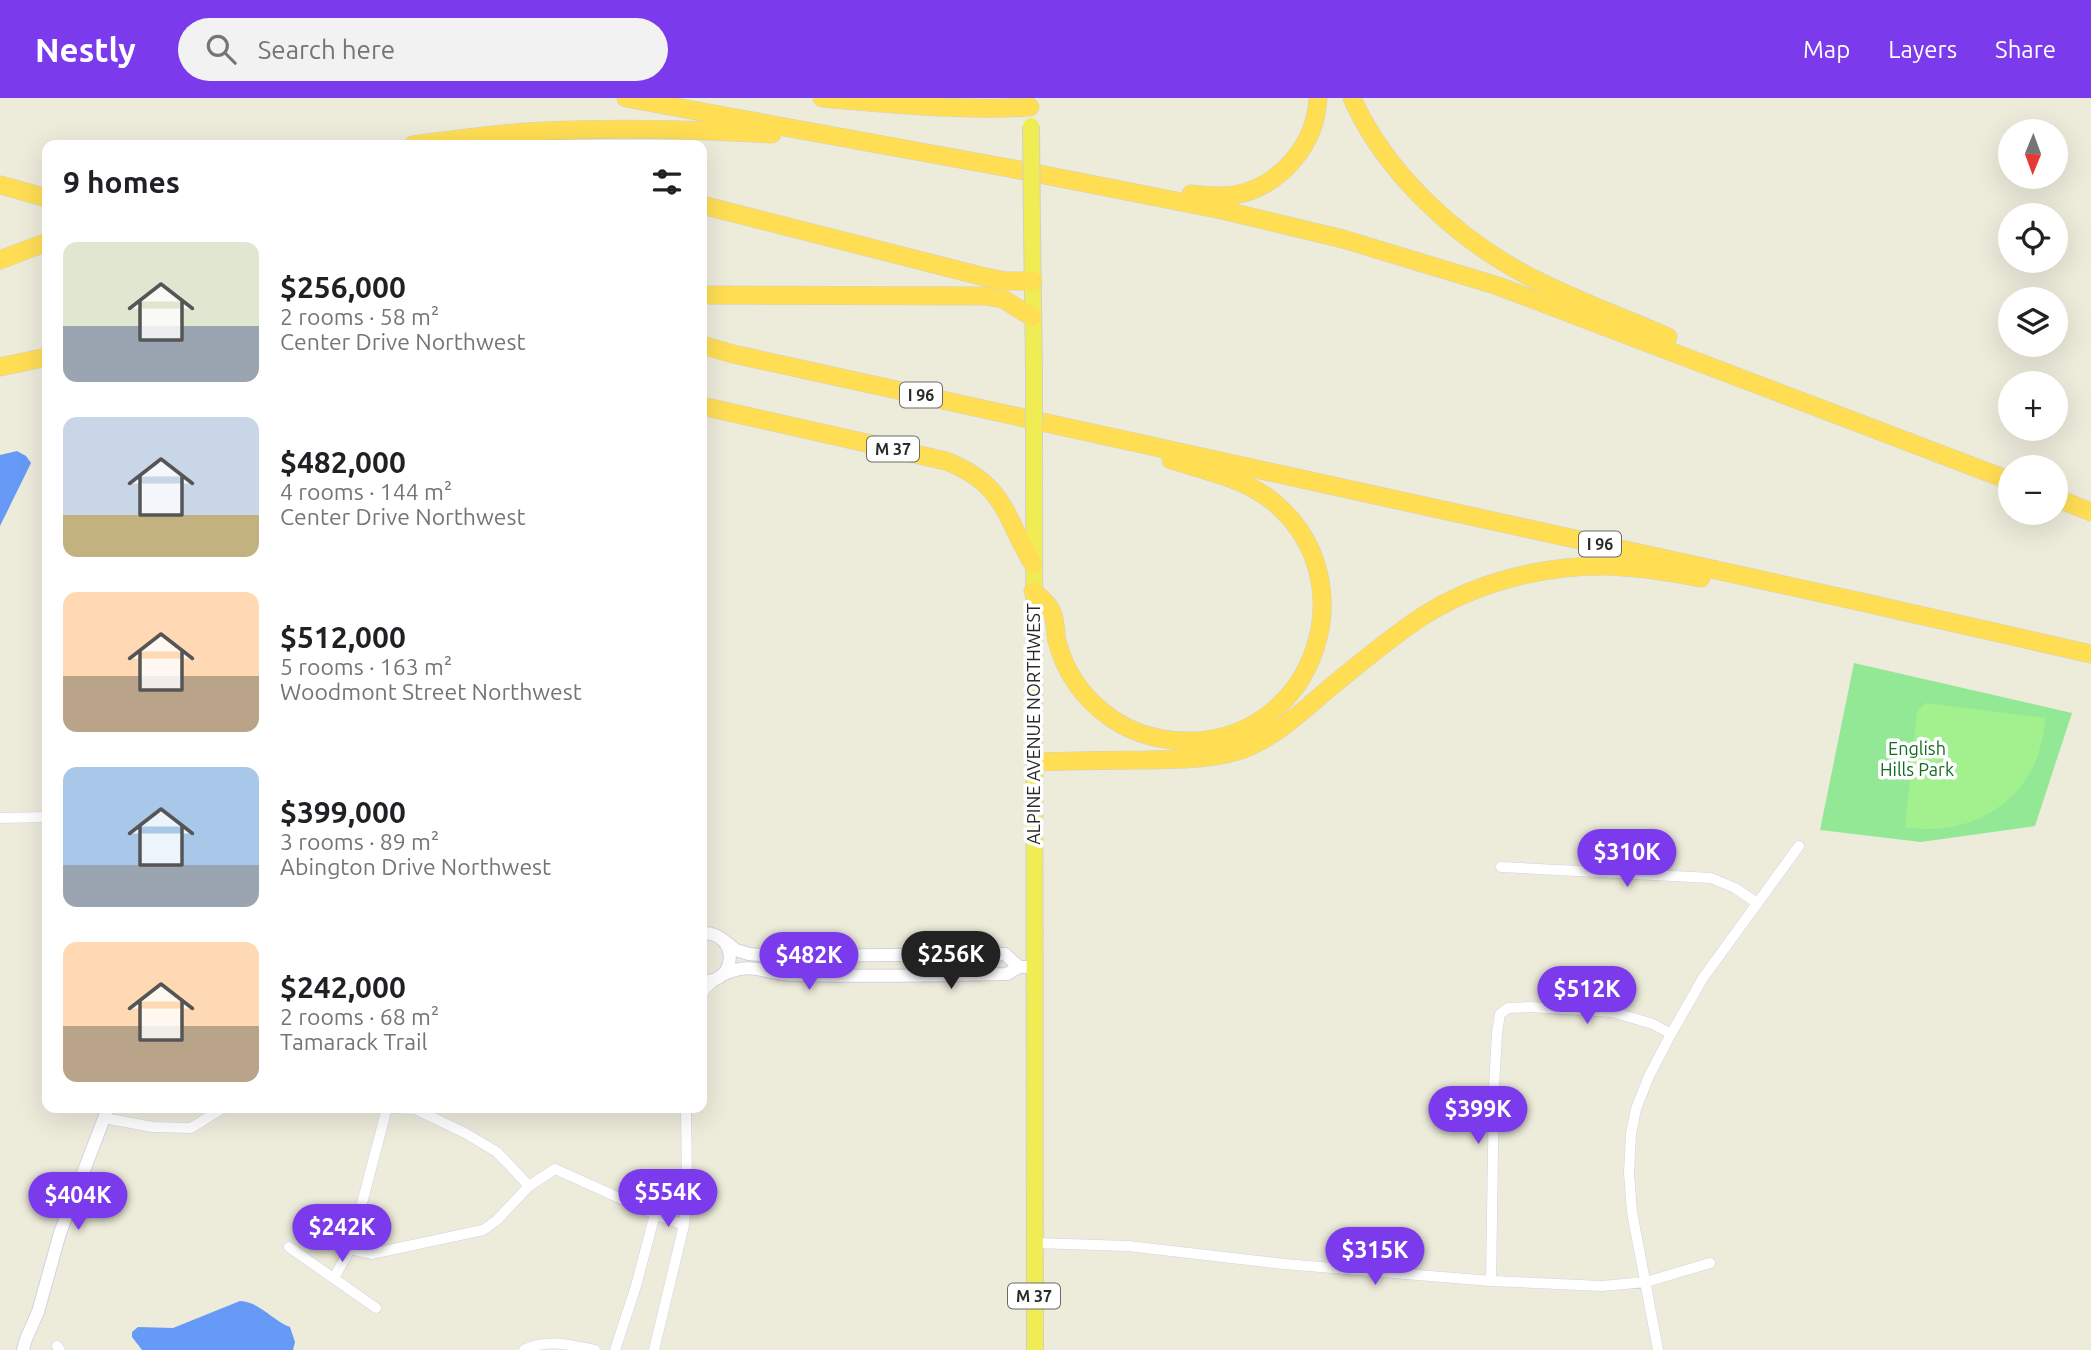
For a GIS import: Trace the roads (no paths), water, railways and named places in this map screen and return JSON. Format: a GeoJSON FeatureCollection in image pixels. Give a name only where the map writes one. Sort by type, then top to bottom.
{"type":"FeatureCollection","features":[{"type":"Feature","properties":{"kind":"highway"},"geometry":{"type":"LineString","coordinates":[[626,98],[1130,192],[1282,224],[1425,262],[1565,310],[1998,476]]}},
{"type":"Feature","properties":{"kind":"highway"},"geometry":{"type":"LineString","coordinates":[[822,98],[985,109],[1034,101]]}},
{"type":"Feature","properties":{"kind":"highway"},"geometry":{"type":"LineString","coordinates":[[1130,192],[1235,195],[1260,187],[1294,161],[1306,143],[1314,123],[1318,98]]}},
{"type":"Feature","properties":{"kind":"highway"},"geometry":{"type":"LineString","coordinates":[[1352,98],[1383,154],[1404,178],[1429,204],[1498,258],[1557,290],[1739,367],[1787,395]]}},
{"type":"Feature","properties":{"kind":"highway","name":"M 37"},"geometry":{"type":"LineString","coordinates":[[1031,126],[1034,101]]}},
{"type":"Feature","properties":{"kind":"highway","name":"ALPINE AVENUE NORTHWEST"},"geometry":{"type":"LineString","coordinates":[[1031,126],[1035,886],[1027,967],[1035,1350]]}},
{"type":"Feature","properties":{"kind":"highway"},"geometry":{"type":"LineString","coordinates":[[449,140],[562,131],[719,132],[842,138]]}},
{"type":"Feature","properties":{"kind":"highway"},"geometry":{"type":"LineString","coordinates":[[0,185],[42,197]]}},
{"type":"Feature","properties":{"kind":"highway"},"geometry":{"type":"LineString","coordinates":[[707,206],[936,266],[1006,281],[1032,281]]}},
{"type":"Feature","properties":{"kind":"highway"},"geometry":{"type":"LineString","coordinates":[[0,260],[42,244]]}},
{"type":"Feature","properties":{"kind":"highway"},"geometry":{"type":"LineString","coordinates":[[1006,281],[1021,291],[1032,317]]}},
{"type":"Feature","properties":{"kind":"highway"},"geometry":{"type":"LineString","coordinates":[[707,295],[986,296],[1003,299],[1032,317]]}},
{"type":"Feature","properties":{"kind":"highway"},"geometry":{"type":"LineString","coordinates":[[707,346],[733,354]]}},
{"type":"Feature","properties":{"kind":"highway","name":"I 96"},"geometry":{"type":"LineString","coordinates":[[707,352],[733,354],[2091,654]]}},
{"type":"Feature","properties":{"kind":"highway"},"geometry":{"type":"LineString","coordinates":[[0,367],[42,358]]}},
{"type":"Feature","properties":{"kind":"highway","name":"M 37"},"geometry":{"type":"LineString","coordinates":[[707,407],[946,461],[966,469],[995,492],[1006,508],[1018,538],[1033,564]]}},
{"type":"Feature","properties":{"kind":"highway"},"geometry":{"type":"LineString","coordinates":[[1033,591],[1052,610],[1061,657],[1081,691],[1112,719],[1155,737],[1181,741],[1207,740],[1260,722],[1281,705],[1299,683],[1309,665],[1319,639],[1322,594],[1318,569],[1294,523],[1277,505],[1245,485],[1138,451],[1109,436]]}},
{"type":"Feature","properties":{"kind":"highway"},"geometry":{"type":"LineString","coordinates":[[2068,503],[2091,512]]}},
{"type":"Feature","properties":{"kind":"highway"},"geometry":{"type":"LineString","coordinates":[[1035,762],[1190,759],[1219,756],[1242,749],[1281,728],[1421,617],[1474,591],[1537,573],[1588,566],[1631,568],[1675,573],[1746,587],[1857,601]]}},
{"type":"Feature","properties":{"kind":"street"},"geometry":{"type":"LineString","coordinates":[[0,818],[42,817]]}},
{"type":"Feature","properties":{"kind":"street"},"geometry":{"type":"LineString","coordinates":[[1658,1350],[1632,1212],[1629,1172],[1631,1134],[1636,1109],[1649,1076],[1703,978],[1799,846]]}},
{"type":"Feature","properties":{"kind":"street"},"geometry":{"type":"LineString","coordinates":[[1501,867],[1711,878],[1735,888],[1757,902]]}},
{"type":"Feature","properties":{"kind":"street"},"geometry":{"type":"LineString","coordinates":[[707,931],[736,950],[749,954],[1005,954],[1027,967]]}},
{"type":"Feature","properties":{"kind":"street"},"geometry":{"type":"LineString","coordinates":[[713,979],[730,961],[727,946],[722,939]]}},
{"type":"Feature","properties":{"kind":"street"},"geometry":{"type":"LineString","coordinates":[[713,979],[736,968],[746,967],[792,975],[1007,974],[1027,967]]}},
{"type":"Feature","properties":{"kind":"street"},"geometry":{"type":"LineString","coordinates":[[1491,1281],[1494,1087],[1500,1014],[1508,1008],[1529,1006],[1612,1012],[1653,1024],[1671,1034]]}},
{"type":"Feature","properties":{"kind":"street"},"geometry":{"type":"LineString","coordinates":[[23,1350],[38,1312],[60,1233],[106,1113],[153,1127],[191,1128],[215,1113]]}},
{"type":"Feature","properties":{"kind":"street"},"geometry":{"type":"LineString","coordinates":[[334,1278],[351,1249],[387,1113]]}},
{"type":"Feature","properties":{"kind":"street"},"geometry":{"type":"LineString","coordinates":[[423,1113],[465,1133],[497,1153],[529,1186]]}},
{"type":"Feature","properties":{"kind":"street"},"geometry":{"type":"LineString","coordinates":[[654,1350],[684,1225],[687,1192],[686,1113]]}},
{"type":"Feature","properties":{"kind":"street"},"geometry":{"type":"LineString","coordinates":[[351,1249],[372,1254],[483,1230],[497,1220],[529,1186],[555,1169],[684,1225]]}},
{"type":"Feature","properties":{"kind":"street"},"geometry":{"type":"LineString","coordinates":[[615,1350],[655,1214]]}},
{"type":"Feature","properties":{"kind":"street"},"geometry":{"type":"LineString","coordinates":[[1034,1243],[1128,1245],[1284,1264],[1491,1281],[1602,1286],[1646,1282],[1710,1263]]}},
{"type":"Feature","properties":{"kind":"street"},"geometry":{"type":"LineString","coordinates":[[289,1247],[376,1308]]}},
{"type":"Feature","properties":{"kind":"street"},"geometry":{"type":"LineString","coordinates":[[524,1350],[534,1344],[564,1343],[595,1350]]}},
{"type":"Feature","properties":{"kind":"water"},"geometry":{"type":"Polygon","coordinates":[[[17,451],[31,463],[0,526],[0,455],[17,451]]]}},
{"type":"Feature","properties":{"kind":"water"},"geometry":{"type":"Polygon","coordinates":[[[240,1301],[254,1304],[290,1327],[295,1342],[293,1350],[142,1350],[132,1337],[132,1332],[138,1327],[173,1328],[240,1301]]]}},
{"type":"Feature","properties":{"kind":"park label","name":"English Hills Park"},"geometry":{"type":"Point","coordinates":[1917,759]}}]}
